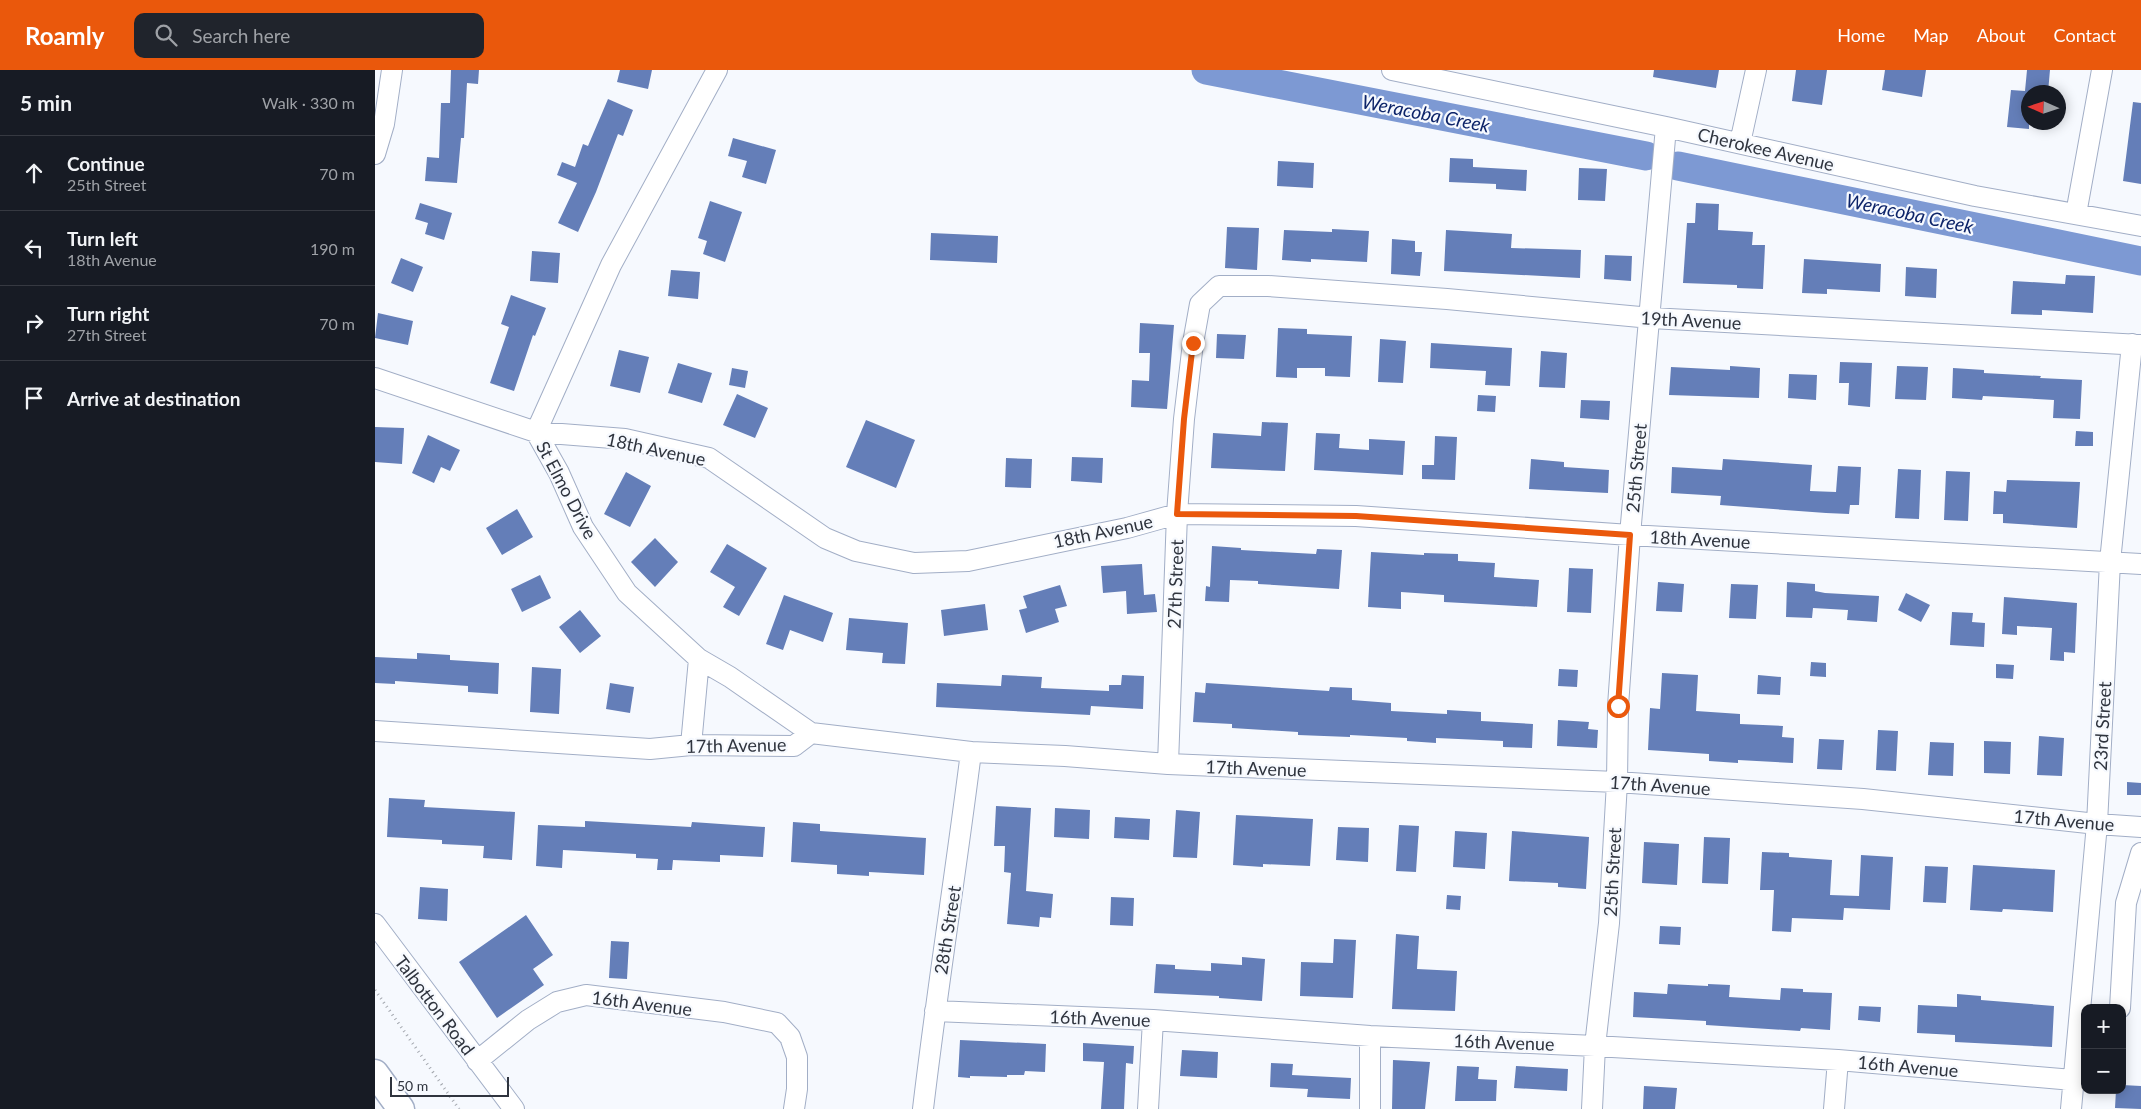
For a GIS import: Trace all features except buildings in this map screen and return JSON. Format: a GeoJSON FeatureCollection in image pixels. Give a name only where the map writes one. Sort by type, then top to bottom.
{"type":"FeatureCollection","features":[{"type":"Feature","properties":{"kind":"main road"},"geometry":{"type":"LineString","coordinates":[[375,1073],[401,1109]]}},
{"type":"Feature","properties":{"kind":"street"},"geometry":{"type":"LineString","coordinates":[[375,154],[384,124],[392,70]]}},
{"type":"Feature","properties":{"kind":"street","name":"St Elmo Drive"},"geometry":{"type":"LineString","coordinates":[[717,70],[611,265],[536,432],[559,473],[583,527],[627,593],[699,659],[731,677],[811,733]]}},
{"type":"Feature","properties":{"kind":"street","name":"Cherokee Avenue"},"geometry":{"type":"LineString","coordinates":[[1392,70],[1413,72],[1975,196],[2141,226]]}},
{"type":"Feature","properties":{"kind":"street"},"geometry":{"type":"LineString","coordinates":[[1740,143],[1756,70]]}},
{"type":"Feature","properties":{"kind":"street"},"geometry":{"type":"LineString","coordinates":[[2076,214],[2103,70]]}},
{"type":"Feature","properties":{"kind":"street","name":"25th Street"},"geometry":{"type":"LineString","coordinates":[[1592,1109],[1595,1046],[1609,923],[1617,782],[1618,706],[1630,535],[1651,318],[1666,127]]}},
{"type":"Feature","properties":{"kind":"street","name":"27th Street"},"geometry":{"type":"LineString","coordinates":[[1168,764],[1177,514],[1184,419],[1193,343],[1200,304],[1219,286],[1242,286]]}},
{"type":"Feature","properties":{"kind":"street","name":"19th Avenue"},"geometry":{"type":"LineString","coordinates":[[1242,286],[1268,286],[1447,299],[1651,318],[2137,344]]}},
{"type":"Feature","properties":{"kind":"street","name":"23rd Street"},"geometry":{"type":"LineString","coordinates":[[2071,1109],[2097,824],[2111,562],[2137,344]]}},
{"type":"Feature","properties":{"kind":"street","name":"18th Avenue"},"geometry":{"type":"LineString","coordinates":[[375,378],[536,432],[625,439],[709,458],[825,538],[856,551],[914,563],[969,561],[1127,528],[1177,514],[1356,516],[1630,535],[2141,564]]}},
{"type":"Feature","properties":{"kind":"street"},"geometry":{"type":"LineString","coordinates":[[691,745],[699,659]]}},
{"type":"Feature","properties":{"kind":"street","name":"17th Avenue"},"geometry":{"type":"LineString","coordinates":[[375,731],[650,749],[691,745],[794,746],[811,733],[971,752],[1065,756],[1168,764],[1617,782],[1863,800],[2141,827]]}},
{"type":"Feature","properties":{"kind":"street","name":"28th Street"},"geometry":{"type":"LineString","coordinates":[[923,1109],[935,1011],[955,885],[971,752]]}},
{"type":"Feature","properties":{"kind":"street"},"geometry":{"type":"LineString","coordinates":[[2120,1004],[2126,903],[2141,853]]}},
{"type":"Feature","properties":{"kind":"street","name":"Talbotton Road"},"geometry":{"type":"LineString","coordinates":[[375,924],[514,1109]]}},
{"type":"Feature","properties":{"kind":"street","name":"16th Avenue"},"geometry":{"type":"LineString","coordinates":[[477,1061],[527,1020],[557,1002],[586,995],[724,1012],[777,1023],[790,1037],[797,1057],[797,1089],[794,1109]]}},
{"type":"Feature","properties":{"kind":"street","name":"16th Avenue"},"geometry":{"type":"LineString","coordinates":[[935,1011],[1153,1020],[1370,1036],[1595,1046],[1838,1060],[2073,1080]]}},
{"type":"Feature","properties":{"kind":"street"},"geometry":{"type":"LineString","coordinates":[[1148,1109],[1153,1020]]}},
{"type":"Feature","properties":{"kind":"street"},"geometry":{"type":"LineString","coordinates":[[1370,1036],[1370,1109]]}},
{"type":"Feature","properties":{"kind":"street"},"geometry":{"type":"LineString","coordinates":[[1834,1109],[1838,1060]]}},
{"type":"Feature","properties":{"kind":"path"},"geometry":{"type":"LineString","coordinates":[[375,990],[459,1109]]}},
{"type":"Feature","properties":{"kind":"waterway","name":"Weracoba Creek"},"geometry":{"type":"LineString","coordinates":[[1206,70],[1646,156]]}},
{"type":"Feature","properties":{"kind":"waterway","name":"Weracoba Creek"},"geometry":{"type":"LineString","coordinates":[[1678,166],[2141,261]]}},
{"type":"Feature","properties":{"kind":"route"},"geometry":{"type":"LineString","coordinates":[[1193,343],[1184,419],[1177,514],[1356,516],[1630,535],[1618,706]]}}]}
